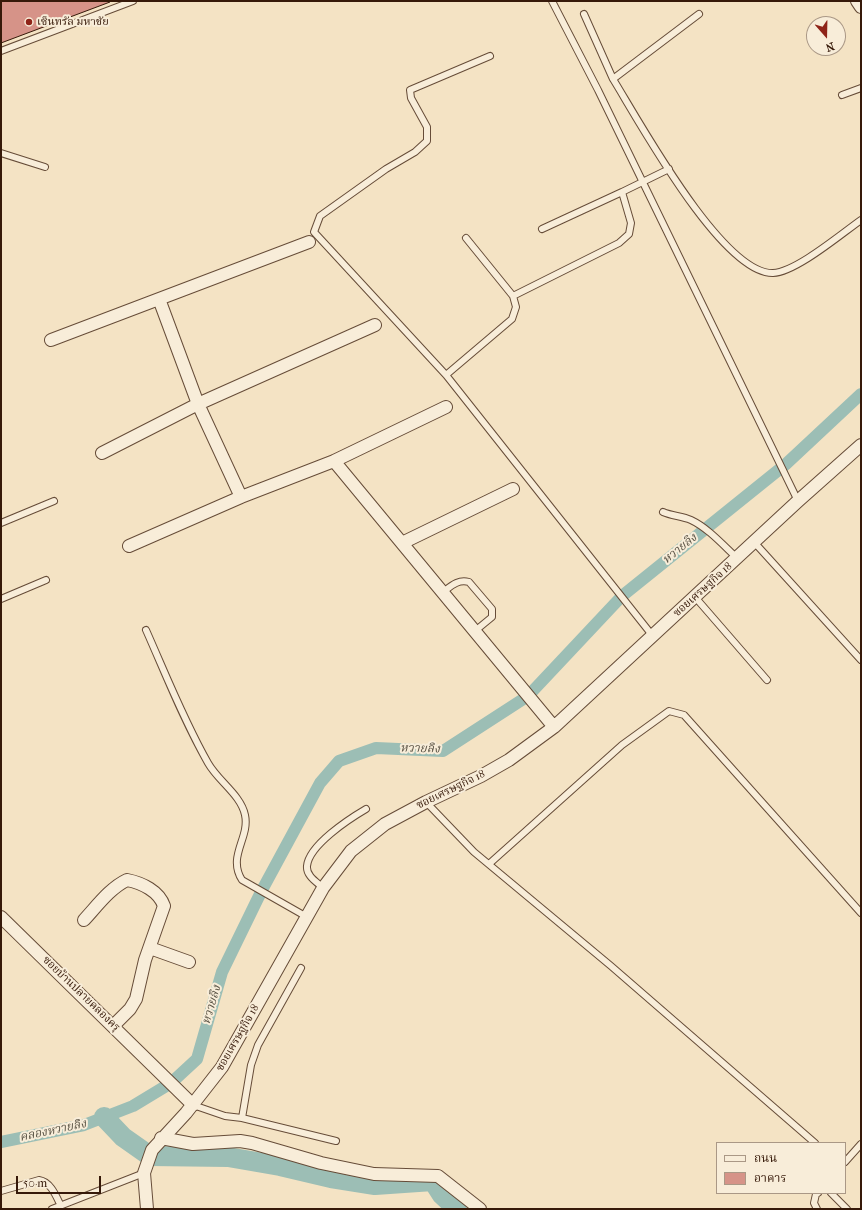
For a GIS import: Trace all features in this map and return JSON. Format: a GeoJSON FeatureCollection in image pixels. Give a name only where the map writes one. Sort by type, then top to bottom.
{"type":"FeatureCollection","features":[{"type":"Feature","properties":{"kind":"street"},"geometry":{"type":"LineString","coordinates":[[858,1],[861,7]]}},
{"type":"Feature","properties":{"kind":"street"},"geometry":{"type":"LineString","coordinates":[[51,340],[309,242]]}},
{"type":"Feature","properties":{"kind":"street"},"geometry":{"type":"LineString","coordinates":[[159,299],[198,404],[241,497]]}},
{"type":"Feature","properties":{"kind":"street"},"geometry":{"type":"LineString","coordinates":[[102,453],[198,404],[375,325]]}},
{"type":"Feature","properties":{"kind":"street"},"geometry":{"type":"LineString","coordinates":[[129,546],[241,497],[334,461],[446,407]]}},
{"type":"Feature","properties":{"kind":"street","name":"ซอยเศรษฐกิจ 18"},"geometry":{"type":"LineString","coordinates":[[147,1209],[144,1173],[148,1157],[161,1138],[193,1105],[222,1067],[306,916],[323,888],[351,851],[385,824],[504,763],[554,727],[652,635],[861,445]]}},
{"type":"Feature","properties":{"kind":"street"},"geometry":{"type":"LineString","coordinates":[[334,461],[554,727]]}},
{"type":"Feature","properties":{"kind":"street"},"geometry":{"type":"LineString","coordinates":[[402,543],[513,489]]}},
{"type":"Feature","properties":{"kind":"street"},"geometry":{"type":"LineString","coordinates":[[84,920],[119,884],[127,880],[140,884],[157,893],[164,906],[150,948],[136,999],[130,1009],[113,1026]]}},
{"type":"Feature","properties":{"kind":"street","name":"ซอยบ้านปลายคลองครุ"},"geometry":{"type":"LineString","coordinates":[[1,917],[193,1105]]}},
{"type":"Feature","properties":{"kind":"street"},"geometry":{"type":"LineString","coordinates":[[150,948],[189,962]]}},
{"type":"Feature","properties":{"kind":"street"},"geometry":{"type":"LineString","coordinates":[[161,1138],[193,1144],[246,1142],[321,1163],[374,1174],[438,1176],[480,1209]]}},
{"type":"Feature","properties":{"kind":"lane"},"geometry":{"type":"LineString","coordinates":[[1,51],[133,1]]}},
{"type":"Feature","properties":{"kind":"lane"},"geometry":{"type":"LineString","coordinates":[[552,1],[598,90],[798,501]]}},
{"type":"Feature","properties":{"kind":"lane"},"geometry":{"type":"LineString","coordinates":[[584,14],[613,79],[669,169],[705,223],[729,249],[758,270],[774,273],[793,267],[861,220]]}},
{"type":"Feature","properties":{"kind":"lane"},"geometry":{"type":"LineString","coordinates":[[613,79],[699,14]]}},
{"type":"Feature","properties":{"kind":"lane"},"geometry":{"type":"LineString","coordinates":[[490,56],[410,90],[411,98],[427,127],[427,141],[415,152],[386,169],[320,216],[314,232],[446,375],[652,635]]}},
{"type":"Feature","properties":{"kind":"lane"},"geometry":{"type":"LineString","coordinates":[[842,95],[861,88]]}},
{"type":"Feature","properties":{"kind":"lane"},"geometry":{"type":"LineString","coordinates":[[1,153],[45,167]]}},
{"type":"Feature","properties":{"kind":"lane"},"geometry":{"type":"LineString","coordinates":[[542,229],[669,169]]}},
{"type":"Feature","properties":{"kind":"lane"},"geometry":{"type":"LineString","coordinates":[[513,296],[619,243],[629,234],[631,223],[622,192]]}},
{"type":"Feature","properties":{"kind":"lane"},"geometry":{"type":"LineString","coordinates":[[446,375],[512,319],[516,307],[513,296],[466,238]]}},
{"type":"Feature","properties":{"kind":"lane"},"geometry":{"type":"LineString","coordinates":[[1,522],[54,501]]}},
{"type":"Feature","properties":{"kind":"lane"},"geometry":{"type":"LineString","coordinates":[[663,512],[672,516],[691,520],[713,536],[737,558]]}},
{"type":"Feature","properties":{"kind":"lane"},"geometry":{"type":"LineString","coordinates":[[754,542],[861,660]]}},
{"type":"Feature","properties":{"kind":"lane"},"geometry":{"type":"LineString","coordinates":[[1,599],[46,580]]}},
{"type":"Feature","properties":{"kind":"lane"},"geometry":{"type":"LineString","coordinates":[[443,592],[458,582],[468,582],[492,609],[492,617],[475,631]]}},
{"type":"Feature","properties":{"kind":"lane"},"geometry":{"type":"LineString","coordinates":[[695,597],[767,680]]}},
{"type":"Feature","properties":{"kind":"lane"},"geometry":{"type":"LineString","coordinates":[[146,630],[198,746],[209,765],[241,806],[245,816],[245,827],[237,854],[237,871],[242,880],[267,896],[306,916]]}},
{"type":"Feature","properties":{"kind":"lane"},"geometry":{"type":"LineString","coordinates":[[489,864],[622,745],[669,711],[684,715],[861,913]]}},
{"type":"Feature","properties":{"kind":"lane"},"geometry":{"type":"LineString","coordinates":[[426,802],[474,852],[611,966],[815,1142]]}},
{"type":"Feature","properties":{"kind":"lane"},"geometry":{"type":"LineString","coordinates":[[323,888],[310,876],[308,871],[307,866],[314,852],[342,823],[366,809]]}},
{"type":"Feature","properties":{"kind":"lane"},"geometry":{"type":"LineString","coordinates":[[242,1118],[251,1065],[258,1045],[301,968]]}},
{"type":"Feature","properties":{"kind":"lane"},"geometry":{"type":"LineString","coordinates":[[193,1105],[225,1116],[242,1118],[336,1141]]}},
{"type":"Feature","properties":{"kind":"lane"},"geometry":{"type":"LineString","coordinates":[[846,1161],[861,1144]]}},
{"type":"Feature","properties":{"kind":"lane"},"geometry":{"type":"LineString","coordinates":[[52,1209],[144,1173]]}},
{"type":"Feature","properties":{"kind":"lane"},"geometry":{"type":"LineString","coordinates":[[1,1191],[43,1180],[49,1185],[61,1206]]}},
{"type":"Feature","properties":{"kind":"lane"},"geometry":{"type":"LineString","coordinates":[[816,1194],[814,1203],[817,1209]]}},
{"type":"Feature","properties":{"kind":"lane"},"geometry":{"type":"LineString","coordinates":[[832,1194],[848,1209]]}},
{"type":"Feature","properties":{"kind":"building","name":"เซ็นทรัล มหาชัย"},"geometry":{"type":"Polygon","coordinates":[[[1,1],[110,1],[110,2],[1,43],[1,1]]]}},
{"type":"Feature","properties":{"kind":"waterway","name":"หวายลิง"},"geometry":{"type":"LineString","coordinates":[[1,1142],[84,1125],[133,1106],[171,1083],[197,1059],[222,972],[261,892],[320,783],[339,761],[376,748],[443,751],[528,696],[622,596],[786,464],[861,394]]}},
{"type":"Feature","properties":{"kind":"waterway"},"geometry":{"type":"LineString","coordinates":[[104,1117],[123,1137],[150,1156],[228,1157],[280,1166],[331,1178],[375,1185],[433,1181],[442,1195],[457,1209]]}},
{"type":"Feature","properties":{"kind":"place","name":"เซ็นทรัล มหาชัย"},"geometry":{"type":"Point","coordinates":[29,22]}},
{"type":"Feature","properties":{"kind":"water label","name":"คลองหวายลิง"},"geometry":{"type":"Point","coordinates":[53,1131]}}]}
